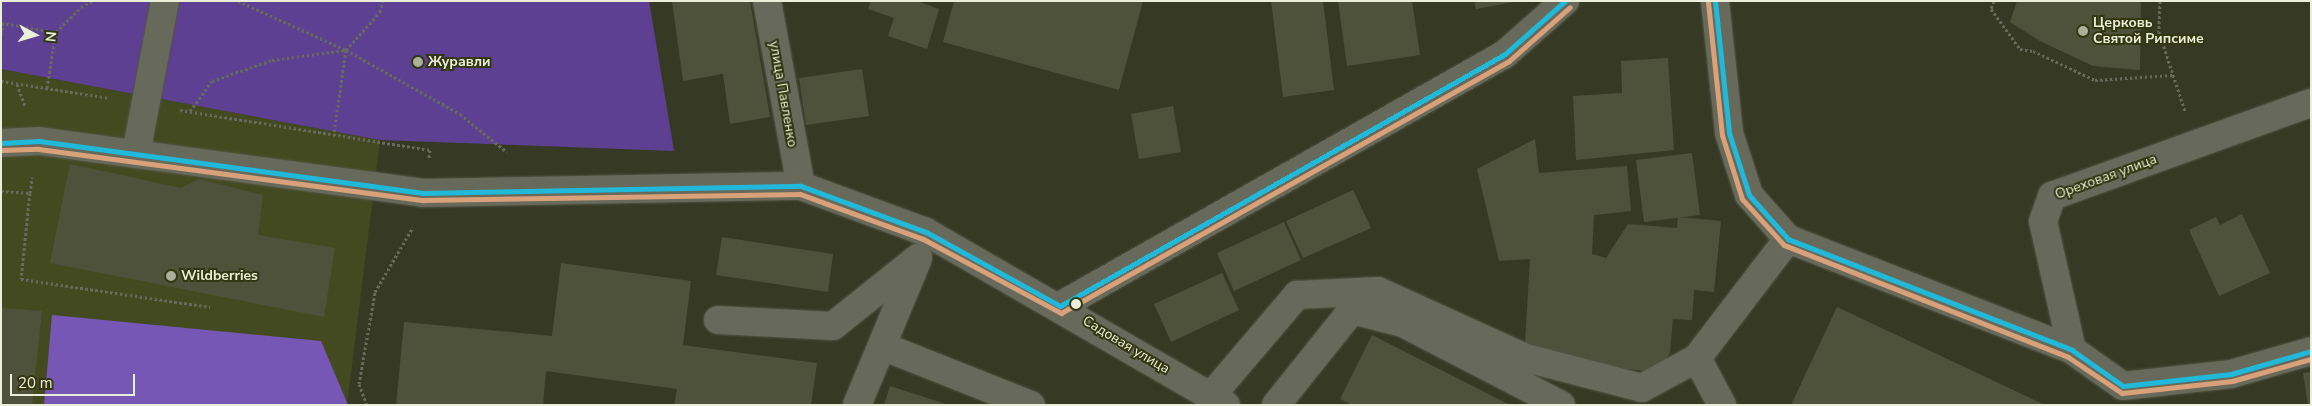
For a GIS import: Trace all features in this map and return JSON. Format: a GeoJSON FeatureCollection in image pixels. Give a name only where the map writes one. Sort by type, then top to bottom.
{"type":"FeatureCollection","features":[{"type":"Feature","properties":{"kind":"street"},"geometry":{"type":"LineString","coordinates":[[136,154],[165,1]]}},
{"type":"Feature","properties":{"kind":"street","name":"улица Павленко"},"geometry":{"type":"LineString","coordinates":[[767,1],[801,186]]}},
{"type":"Feature","properties":{"kind":"street"},"geometry":{"type":"LineString","coordinates":[[1060,306],[1505,54],[1565,1]]}},
{"type":"Feature","properties":{"kind":"street"},"geometry":{"type":"LineString","coordinates":[[1715,1],[1729,133],[1749,195],[1788,239],[2072,350],[2128,395],[2231,374],[2311,352]]}},
{"type":"Feature","properties":{"kind":"street","name":"Ореховая улица"},"geometry":{"type":"LineString","coordinates":[[2072,350],[2043,221],[2046,202],[2052,196],[2311,103]]}},
{"type":"Feature","properties":{"kind":"street","name":"Садовая улица"},"geometry":{"type":"LineString","coordinates":[[1,143],[39,140],[423,193],[801,186],[926,232],[1060,306],[1218,400]]}},
{"type":"Feature","properties":{"kind":"street"},"geometry":{"type":"LineString","coordinates":[[857,405],[918,258],[926,232]]}},
{"type":"Feature","properties":{"kind":"street"},"geometry":{"type":"LineString","coordinates":[[1218,400],[1297,295],[1378,291],[1526,358],[1642,388],[1697,358],[1788,239]]}},
{"type":"Feature","properties":{"kind":"street"},"geometry":{"type":"LineString","coordinates":[[718,320],[833,326],[918,258]]}},
{"type":"Feature","properties":{"kind":"street"},"geometry":{"type":"LineString","coordinates":[[1276,405],[1352,310],[1404,323],[1561,405]]}},
{"type":"Feature","properties":{"kind":"street"},"geometry":{"type":"LineString","coordinates":[[882,346],[1031,405]]}},
{"type":"Feature","properties":{"kind":"street"},"geometry":{"type":"LineString","coordinates":[[1697,358],[1722,405]]}},
{"type":"Feature","properties":{"kind":"path"},"geometry":{"type":"LineString","coordinates":[[47,88],[56,32],[81,6],[93,1]]}},
{"type":"Feature","properties":{"kind":"path"},"geometry":{"type":"LineString","coordinates":[[238,1],[346,50],[460,114],[507,152]]}},
{"type":"Feature","properties":{"kind":"path"},"geometry":{"type":"LineString","coordinates":[[334,132],[346,50],[380,12],[383,1]]}},
{"type":"Feature","properties":{"kind":"path"},"geometry":{"type":"LineString","coordinates":[[1994,1],[1991,9],[2020,49],[2033,51],[2095,80],[2173,75]]}},
{"type":"Feature","properties":{"kind":"path"},"geometry":{"type":"LineString","coordinates":[[2160,1],[2159,32],[2197,144]]}},
{"type":"Feature","properties":{"kind":"path"},"geometry":{"type":"LineString","coordinates":[[1,35],[2,23],[56,32]]}},
{"type":"Feature","properties":{"kind":"path"},"geometry":{"type":"LineString","coordinates":[[190,111],[212,81],[272,60],[346,50]]}},
{"type":"Feature","properties":{"kind":"path"},"geometry":{"type":"LineString","coordinates":[[1,82],[430,150],[423,193],[414,226],[375,292],[359,384],[366,405]]}},
{"type":"Feature","properties":{"kind":"path"},"geometry":{"type":"LineString","coordinates":[[30,193],[21,279],[210,308]]}},
{"type":"Feature","properties":{"kind":"shaded area"},"geometry":{"type":"Polygon","coordinates":[[[1,1],[649,1],[674,151],[380,140],[1,69],[1,1]]]}},
{"type":"Feature","properties":{"kind":"shaded area"},"geometry":{"type":"Polygon","coordinates":[[[1,69],[380,140],[347,405],[1,405],[1,69]]]}},
{"type":"Feature","properties":{"kind":"shaded area"},"geometry":{"type":"Polygon","coordinates":[[[52,315],[321,341],[348,405],[44,405],[52,315]]]}},
{"type":"Feature","properties":{"kind":"building"},"geometry":{"type":"Polygon","coordinates":[[[672,1],[750,1],[770,117],[730,124],[723,74],[683,81],[672,1]]]}},
{"type":"Feature","properties":{"kind":"building"},"geometry":{"type":"Polygon","coordinates":[[[871,1],[917,1],[939,9],[927,49],[888,36],[894,18],[868,9],[871,1]]]}},
{"type":"Feature","properties":{"kind":"building"},"geometry":{"type":"Polygon","coordinates":[[[954,1],[1143,1],[1119,90],[943,42],[954,1]]]}},
{"type":"Feature","properties":{"kind":"building"},"geometry":{"type":"Polygon","coordinates":[[[1271,1],[1323,1],[1334,90],[1283,97],[1271,1]]]}},
{"type":"Feature","properties":{"kind":"building"},"geometry":{"type":"Polygon","coordinates":[[[1338,1],[1412,1],[1420,55],[1347,66],[1338,1]]]}},
{"type":"Feature","properties":{"kind":"building"},"geometry":{"type":"Polygon","coordinates":[[[1474,1],[1514,1],[1514,2],[1476,9],[1474,1]]]}},
{"type":"Feature","properties":{"kind":"building","name":"Церковь Святой Рипсиме"},"geometry":{"type":"Polygon","coordinates":[[[2017,1],[2141,1],[2140,70],[2093,66],[2040,41],[2010,22],[2017,1]]]}},
{"type":"Feature","properties":{"kind":"building"},"geometry":{"type":"Polygon","coordinates":[[[1668,58],[1674,150],[1576,160],[1573,96],[1622,93],[1621,61],[1668,58]]]}},
{"type":"Feature","properties":{"kind":"building"},"geometry":{"type":"Polygon","coordinates":[[[862,69],[869,116],[806,125],[799,78],[862,69]]]}},
{"type":"Feature","properties":{"kind":"building"},"geometry":{"type":"Polygon","coordinates":[[[1173,106],[1181,152],[1139,159],[1131,114],[1173,106]]]}},
{"type":"Feature","properties":{"kind":"building"},"geometry":{"type":"Polygon","coordinates":[[[1535,139],[1539,173],[1627,166],[1631,211],[1594,215],[1592,254],[1606,258],[1628,224],[1677,228],[1678,217],[1721,221],[1714,292],[1694,290],[1692,320],[1673,319],[1670,353],[1662,364],[1648,371],[1546,362],[1525,344],[1530,259],[1499,261],[1477,169],[1535,139]]]}},
{"type":"Feature","properties":{"kind":"building"},"geometry":{"type":"Polygon","coordinates":[[[1692,153],[1700,215],[1644,222],[1636,160],[1692,153]]]}},
{"type":"Feature","properties":{"kind":"building"},"geometry":{"type":"Polygon","coordinates":[[[70,164],[181,188],[199,179],[263,195],[258,235],[335,248],[324,317],[50,263],[70,164]]]}},
{"type":"Feature","properties":{"kind":"building"},"geometry":{"type":"Polygon","coordinates":[[[1353,190],[1371,228],[1303,258],[1286,221],[1353,190]]]}},
{"type":"Feature","properties":{"kind":"building"},"geometry":{"type":"Polygon","coordinates":[[[2242,214],[2270,273],[2219,296],[2189,230],[2216,217],[2220,225],[2242,214]]]}},
{"type":"Feature","properties":{"kind":"building"},"geometry":{"type":"Polygon","coordinates":[[[1284,222],[1301,260],[1234,291],[1217,253],[1284,222]]]}},
{"type":"Feature","properties":{"kind":"building"},"geometry":{"type":"Polygon","coordinates":[[[722,237],[833,254],[828,292],[716,275],[722,237]]]}},
{"type":"Feature","properties":{"kind":"building"},"geometry":{"type":"Polygon","coordinates":[[[561,263],[691,281],[683,345],[817,363],[811,405],[674,405],[677,389],[546,371],[543,405],[396,405],[404,322],[552,336],[561,263]]]}},
{"type":"Feature","properties":{"kind":"building"},"geometry":{"type":"Polygon","coordinates":[[[1222,273],[1239,310],[1171,342],[1154,304],[1222,273]]]}},
{"type":"Feature","properties":{"kind":"building"},"geometry":{"type":"Polygon","coordinates":[[[1837,307],[2045,405],[1791,405],[1837,307]]]}},
{"type":"Feature","properties":{"kind":"building"},"geometry":{"type":"Polygon","coordinates":[[[1,308],[42,311],[32,405],[1,405],[1,308]]]}},
{"type":"Feature","properties":{"kind":"building"},"geometry":{"type":"Polygon","coordinates":[[[1372,335],[1510,405],[1352,405],[1340,399],[1372,335]]]}},
{"type":"Feature","properties":{"kind":"building"},"geometry":{"type":"Polygon","coordinates":[[[2311,372],[2311,405],[2308,405],[2303,373],[2311,372]]]}},
{"type":"Feature","properties":{"kind":"building"},"geometry":{"type":"Polygon","coordinates":[[[890,386],[946,404],[946,405],[884,405],[890,386]]]}},
{"type":"Feature","properties":{"kind":"transit line"},"geometry":{"type":"LineString","coordinates":[[1060,306],[1505,54],[1565,1]]}},
{"type":"Feature","properties":{"kind":"transit line"},"geometry":{"type":"LineString","coordinates":[[1715,1],[1729,133],[1749,195],[1788,239],[2072,350],[2123,386],[2231,374],[2311,351]]}},
{"type":"Feature","properties":{"kind":"transit line"},"geometry":{"type":"LineString","coordinates":[[1708,2],[1722,135],[1742,199],[1784,245],[2068,357],[2122,393],[2232,381],[2311,359]]}},
{"type":"Feature","properties":{"kind":"transit line"},"geometry":{"type":"LineString","coordinates":[[1,150],[39,149],[423,200],[800,194],[923,239],[1061,313],[1509,61],[1570,7]]}},
{"type":"Feature","properties":{"kind":"transit line"},"geometry":{"type":"LineString","coordinates":[[1,143],[39,141],[423,193],[801,186],[926,232],[1060,306]]}},
{"type":"Feature","properties":{"kind":"place","name":"Церковь Святой Рипсиме"},"geometry":{"type":"Point","coordinates":[2083,31]}},
{"type":"Feature","properties":{"kind":"place","name":"Журавли"},"geometry":{"type":"Point","coordinates":[418,62]}},
{"type":"Feature","properties":{"kind":"place","name":"Wildberries"},"geometry":{"type":"Point","coordinates":[171,276]}}]}
